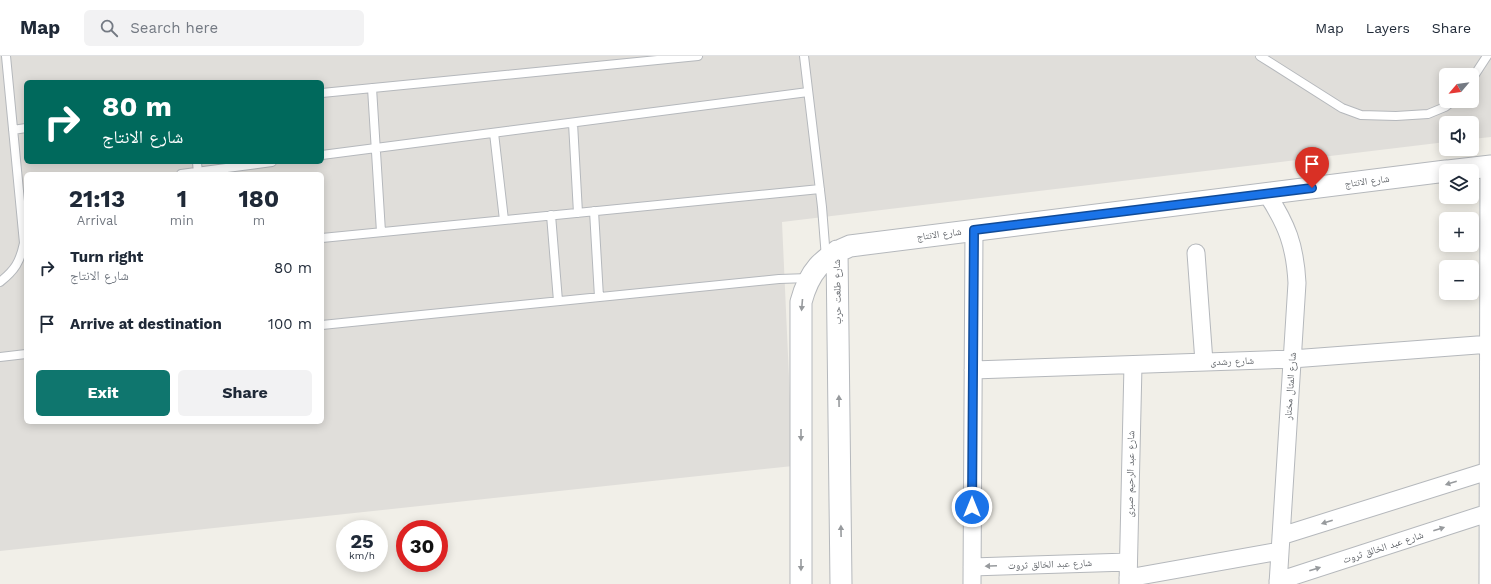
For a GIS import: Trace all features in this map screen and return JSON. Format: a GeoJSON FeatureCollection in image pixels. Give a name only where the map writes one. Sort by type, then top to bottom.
{"type":"FeatureCollection","features":[{"type":"Feature","properties":{"kind":"street","name":"شارع الانتاج"},"geometry":{"type":"LineString","coordinates":[[1479,167],[1490,166]]}},
{"type":"Feature","properties":{"kind":"street"},"geometry":{"type":"LineString","coordinates":[[1488,584],[1490,166]]}},
{"type":"Feature","properties":{"kind":"street","name":"شارع الانتاج"},"geometry":{"type":"LineString","coordinates":[[832,255],[850,246],[1439,172]]}},
{"type":"Feature","properties":{"kind":"street","name":"شارع المثال مختار"},"geometry":{"type":"LineString","coordinates":[[1267,194],[1280,214],[1290,236],[1296,259],[1297,282],[1278,582]]}},
{"type":"Feature","properties":{"kind":"street"},"geometry":{"type":"LineString","coordinates":[[972,584],[974,230]]}},
{"type":"Feature","properties":{"kind":"street"},"geometry":{"type":"LineString","coordinates":[[1196,253],[1204,362]]}},
{"type":"Feature","properties":{"kind":"street","name":"شارع طلعت حرب"},"geometry":{"type":"LineString","coordinates":[[801,584],[801,302],[804,290],[817,267],[832,255]]}},
{"type":"Feature","properties":{"kind":"street","name":"شارع طلعت حرب"},"geometry":{"type":"LineString","coordinates":[[832,255],[841,584]]}},
{"type":"Feature","properties":{"kind":"street","name":"شارع رشدى"},"geometry":{"type":"LineString","coordinates":[[973,370],[1292,359],[1490,344]]}},
{"type":"Feature","properties":{"kind":"street","name":"شارع عبد الرحيم صبرى"},"geometry":{"type":"LineString","coordinates":[[1128,575],[1133,365]]}},
{"type":"Feature","properties":{"kind":"street","name":"شارع عبد الخالق ثروت"},"geometry":{"type":"LineString","coordinates":[[972,567],[1128,575],[1280,543],[1488,471]]}},
{"type":"Feature","properties":{"kind":"street","name":"شارع عبد الخالق ثروت"},"geometry":{"type":"LineString","coordinates":[[1278,582],[1489,502]]}},
{"type":"Feature","properties":{"kind":"lane"},"geometry":{"type":"LineString","coordinates":[[0,282],[16,268],[24,243],[23,195],[13,130],[6,56]]}},
{"type":"Feature","properties":{"kind":"lane"},"geometry":{"type":"LineString","coordinates":[[324,93],[698,56]]}},
{"type":"Feature","properties":{"kind":"lane"},"geometry":{"type":"LineString","coordinates":[[804,56],[820,189],[832,255]]}},
{"type":"Feature","properties":{"kind":"lane"},"geometry":{"type":"LineString","coordinates":[[1260,56],[1342,108],[1361,115],[1396,116],[1428,114],[1443,108]]}},
{"type":"Feature","properties":{"kind":"lane"},"geometry":{"type":"LineString","coordinates":[[1479,68],[1487,56]]}},
{"type":"Feature","properties":{"kind":"lane"},"geometry":{"type":"LineString","coordinates":[[372,88],[381,232]]}},
{"type":"Feature","properties":{"kind":"lane"},"geometry":{"type":"LineString","coordinates":[[324,156],[808,92]]}},
{"type":"Feature","properties":{"kind":"lane"},"geometry":{"type":"LineString","coordinates":[[573,123],[578,213]]}},
{"type":"Feature","properties":{"kind":"lane"},"geometry":{"type":"LineString","coordinates":[[13,130],[24,128]]}},
{"type":"Feature","properties":{"kind":"lane"},"geometry":{"type":"LineString","coordinates":[[494,133],[504,220]]}},
{"type":"Feature","properties":{"kind":"lane"},"geometry":{"type":"LineString","coordinates":[[205,172],[259,164]]}},
{"type":"Feature","properties":{"kind":"lane"},"geometry":{"type":"LineString","coordinates":[[324,238],[820,189]]}},
{"type":"Feature","properties":{"kind":"lane"},"geometry":{"type":"LineString","coordinates":[[594,211],[599,297]]}},
{"type":"Feature","properties":{"kind":"lane"},"geometry":{"type":"LineString","coordinates":[[551,215],[558,301]]}},
{"type":"Feature","properties":{"kind":"lane"},"geometry":{"type":"LineString","coordinates":[[16,268],[24,267]]}},
{"type":"Feature","properties":{"kind":"lane"},"geometry":{"type":"LineString","coordinates":[[324,325],[779,279],[810,278]]}},
{"type":"Feature","properties":{"kind":"lane"},"geometry":{"type":"LineString","coordinates":[[0,357],[24,354]]}},
{"type":"Feature","properties":{"kind":"shaded area"},"geometry":{"type":"Polygon","coordinates":[[[0,56],[1491,56],[1491,137],[1479,138],[1479,116],[1439,116],[1439,143],[782,222],[793,466],[0,551],[0,56]]]}},
{"type":"Feature","properties":{"kind":"route"},"geometry":{"type":"LineString","coordinates":[[972,507],[974,230],[1312,188]]}}]}
